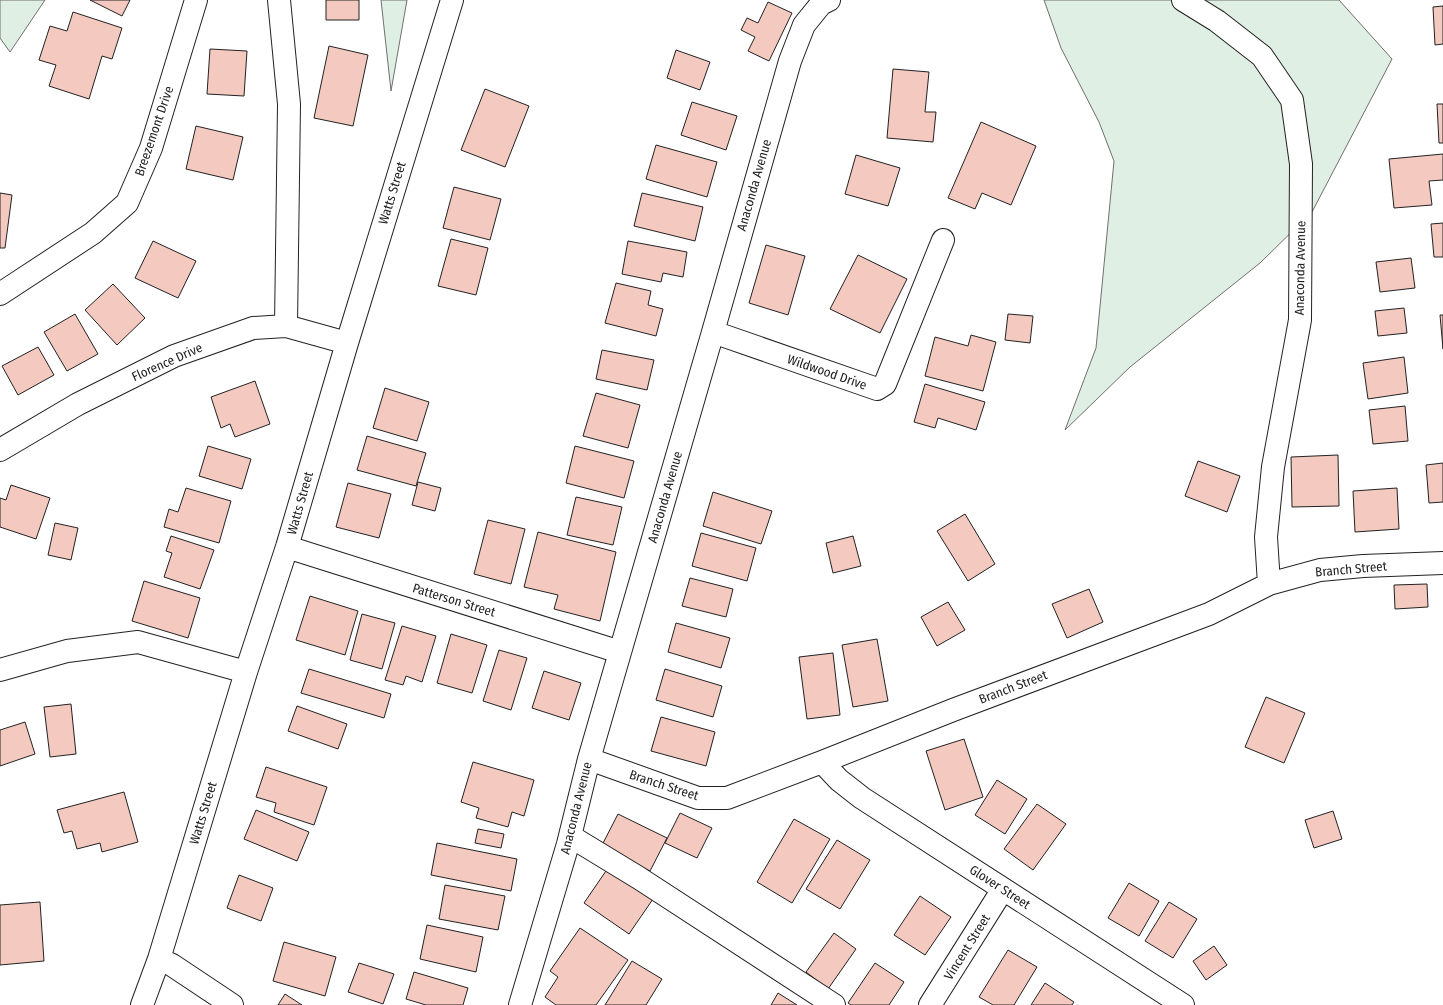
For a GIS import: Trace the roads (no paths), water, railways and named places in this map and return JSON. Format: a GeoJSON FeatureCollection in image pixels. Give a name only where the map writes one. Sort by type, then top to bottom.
{"type":"FeatureCollection","features":[{"type":"Feature","properties":{"kind":"street","name":"Breezemont Drive"},"geometry":{"type":"LineString","coordinates":[[0,294],[94,233],[127,203],[151,148],[196,0]]}},
{"type":"Feature","properties":{"kind":"street"},"geometry":{"type":"LineString","coordinates":[[280,0],[289,104],[286,326]]}},
{"type":"Feature","properties":{"kind":"street","name":"Watts Street"},"geometry":{"type":"LineString","coordinates":[[142,1005],[159,959],[246,672],[287,547],[347,343],[452,0]]}},
{"type":"Feature","properties":{"kind":"street","name":"Anaconda Avenue"},"geometry":{"type":"LineString","coordinates":[[525,1003],[589,760],[790,61],[804,25],[821,4],[829,0]]}},
{"type":"Feature","properties":{"kind":"street","name":"Anaconda Avenue"},"geometry":{"type":"LineString","coordinates":[[1183,0],[1217,22],[1262,56],[1292,100],[1301,164],[1300,320],[1273,467],[1266,537],[1269,584]]}},
{"type":"Feature","properties":{"kind":"street","name":"Wildwood Drive"},"geometry":{"type":"LineString","coordinates":[[713,332],[877,389],[885,384],[943,240]]}},
{"type":"Feature","properties":{"kind":"street","name":"Florence Drive"},"geometry":{"type":"LineString","coordinates":[[0,450],[78,404],[174,356],[253,328],[286,326],[347,343]]}},
{"type":"Feature","properties":{"kind":"street","name":"Patterson Street"},"geometry":{"type":"LineString","coordinates":[[287,547],[620,652]]}},
{"type":"Feature","properties":{"kind":"street","name":"Branch Street"},"geometry":{"type":"LineString","coordinates":[[589,760],[698,798],[727,798],[953,710],[1209,614],[1269,584],[1320,570],[1363,566],[1443,563]]}},
{"type":"Feature","properties":{"kind":"street"},"geometry":{"type":"LineString","coordinates":[[0,670],[67,651],[138,642],[246,672]]}},
{"type":"Feature","properties":{"kind":"street","name":"Glover Street"},"geometry":{"type":"LineString","coordinates":[[822,762],[839,780],[862,798],[1183,1005]]}},
{"type":"Feature","properties":{"kind":"street"},"geometry":{"type":"LineString","coordinates":[[570,836],[638,878],[834,1005]]}},
{"type":"Feature","properties":{"kind":"street","name":"Vincent Street"},"geometry":{"type":"LineString","coordinates":[[930,1005],[1003,889]]}},
{"type":"Feature","properties":{"kind":"street"},"geometry":{"type":"LineString","coordinates":[[159,959],[172,965],[232,1005]]}}]}
